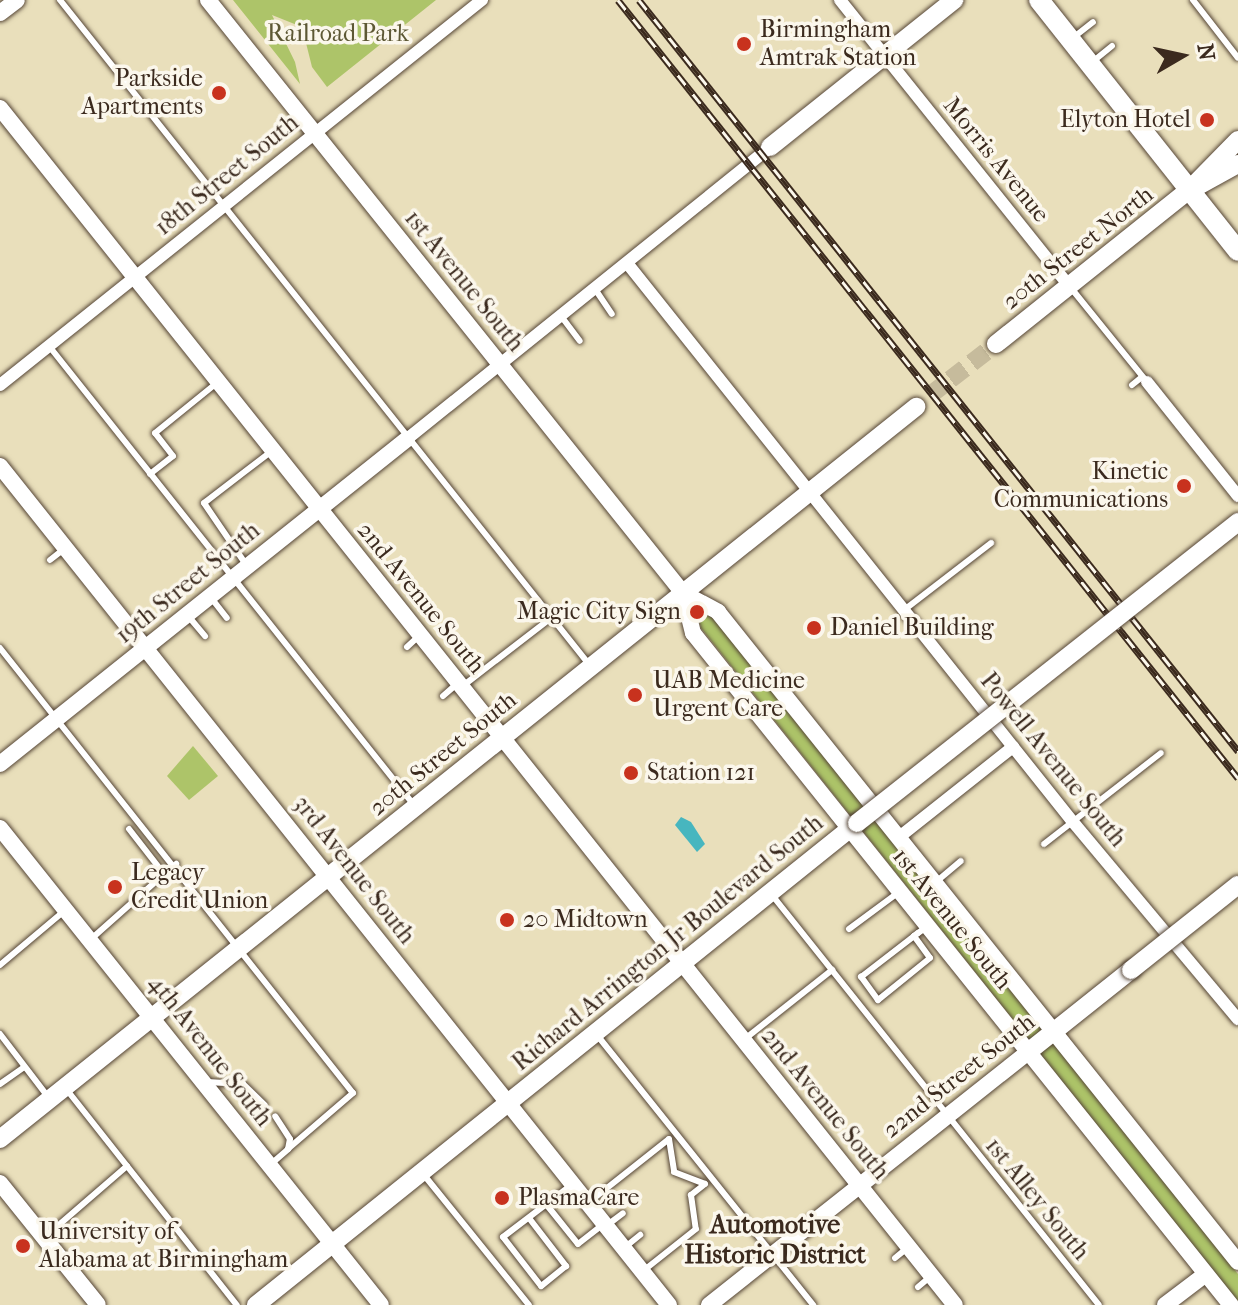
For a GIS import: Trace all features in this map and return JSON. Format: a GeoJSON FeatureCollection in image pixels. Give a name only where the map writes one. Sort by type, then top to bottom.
{"type":"FeatureCollection","features":[{"type":"Feature","properties":{"kind":"main road"},"geometry":{"type":"LineString","coordinates":[[770,147],[954,0]]}},
{"type":"Feature","properties":{"kind":"main road"},"geometry":{"type":"LineString","coordinates":[[1039,0],[1238,251]]}},
{"type":"Feature","properties":{"kind":"main road","name":"20th Street North"},"geometry":{"type":"LineString","coordinates":[[996,344],[1189,190],[1238,140]]}},
{"type":"Feature","properties":{"kind":"main road","name":"20th Street North"},"geometry":{"type":"LineString","coordinates":[[1189,190],[1238,164]]}},
{"type":"Feature","properties":{"kind":"main road","name":"20th Street South"},"geometry":{"type":"LineString","coordinates":[[0,1139],[916,407]]}},
{"type":"Feature","properties":{"kind":"main road","name":"Richard Arrington Jr Boulevard South"},"geometry":{"type":"LineString","coordinates":[[256,1305],[770,892],[1238,522]]}},
{"type":"Feature","properties":{"kind":"main road","name":"22nd Street South"},"geometry":{"type":"LineString","coordinates":[[1028,1052],[1238,885]]}},
{"type":"Feature","properties":{"kind":"street"},"geometry":{"type":"LineString","coordinates":[[0,13],[17,0]]}},
{"type":"Feature","properties":{"kind":"street","name":"1st Avenue South"},"geometry":{"type":"LineString","coordinates":[[208,0],[683,593],[718,612],[1027,1000],[1236,1255]]}},
{"type":"Feature","properties":{"kind":"street","name":"18th Street South"},"geometry":{"type":"LineString","coordinates":[[0,385],[482,0]]}},
{"type":"Feature","properties":{"kind":"street","name":"Morris Avenue"},"geometry":{"type":"LineString","coordinates":[[840,0],[1069,286]]}},
{"type":"Feature","properties":{"kind":"street","name":"2nd Avenue South"},"geometry":{"type":"LineString","coordinates":[[0,108],[319,509],[413,641],[460,685],[859,1185],[902,1252],[925,1281],[955,1305]]}},
{"type":"Feature","properties":{"kind":"street","name":"19th Street South"},"geometry":{"type":"LineString","coordinates":[[0,764],[770,147]]}},
{"type":"Feature","properties":{"kind":"street","name":"Powell Avenue South"},"geometry":{"type":"LineString","coordinates":[[627,263],[1073,822],[1238,1019]]}},
{"type":"Feature","properties":{"kind":"street","name":"Morris Avenue"},"geometry":{"type":"LineString","coordinates":[[1144,379],[1238,496]]}},
{"type":"Feature","properties":{"kind":"street","name":"3rd Avenue South"},"geometry":{"type":"LineString","coordinates":[[0,466],[669,1305]]}},
{"type":"Feature","properties":{"kind":"street","name":"1st Avenue South"},"geometry":{"type":"LineString","coordinates":[[683,593],[693,633],[853,826],[899,892],[921,932],[1000,1017],[1231,1305]]}},
{"type":"Feature","properties":{"kind":"street"},"geometry":{"type":"LineString","coordinates":[[898,838],[1013,747]]}},
{"type":"Feature","properties":{"kind":"street","name":"4th Avenue South"},"geometry":{"type":"LineString","coordinates":[[0,828],[381,1305]]}},
{"type":"Feature","properties":{"kind":"street"},"geometry":{"type":"LineString","coordinates":[[1000,1017],[1022,1017],[1027,1000]]}},
{"type":"Feature","properties":{"kind":"street","name":"22nd Street South"},"geometry":{"type":"LineString","coordinates":[[709,1305],[1028,1052]]}},
{"type":"Feature","properties":{"kind":"street"},"geometry":{"type":"LineString","coordinates":[[0,1183],[98,1305]]}},
{"type":"Feature","properties":{"kind":"street"},"geometry":{"type":"LineString","coordinates":[[1165,1305],[1206,1274]]}},
{"type":"Feature","properties":{"kind":"lane"},"geometry":{"type":"LineString","coordinates":[[60,0],[590,666]]}},
{"type":"Feature","properties":{"kind":"lane"},"geometry":{"type":"LineString","coordinates":[[1193,0],[1238,58]]}},
{"type":"Feature","properties":{"kind":"lane"},"geometry":{"type":"LineString","coordinates":[[1072,40],[1093,22]]}},
{"type":"Feature","properties":{"kind":"lane"},"geometry":{"type":"LineString","coordinates":[[1091,63],[1112,46]]}},
{"type":"Feature","properties":{"kind":"lane","name":"Morris Avenue"},"geometry":{"type":"LineString","coordinates":[[1069,286],[1144,379]]}},
{"type":"Feature","properties":{"kind":"lane"},"geometry":{"type":"LineString","coordinates":[[595,289],[612,314]]}},
{"type":"Feature","properties":{"kind":"lane"},"geometry":{"type":"LineString","coordinates":[[561,316],[580,341]]}},
{"type":"Feature","properties":{"kind":"lane"},"geometry":{"type":"LineString","coordinates":[[49,346],[415,807]]}},
{"type":"Feature","properties":{"kind":"lane"},"geometry":{"type":"LineString","coordinates":[[1132,385],[1144,379]]}},
{"type":"Feature","properties":{"kind":"lane"},"geometry":{"type":"LineString","coordinates":[[150,474],[173,456],[155,433],[218,382]]}},
{"type":"Feature","properties":{"kind":"lane"},"geometry":{"type":"LineString","coordinates":[[247,566],[204,503],[273,450]]}},
{"type":"Feature","properties":{"kind":"lane"},"geometry":{"type":"LineString","coordinates":[[904,610],[991,543]]}},
{"type":"Feature","properties":{"kind":"lane"},"geometry":{"type":"LineString","coordinates":[[50,560],[65,548]]}},
{"type":"Feature","properties":{"kind":"lane"},"geometry":{"type":"LineString","coordinates":[[209,597],[227,618]]}},
{"type":"Feature","properties":{"kind":"lane"},"geometry":{"type":"LineString","coordinates":[[187,615],[205,636]]}},
{"type":"Feature","properties":{"kind":"lane"},"geometry":{"type":"LineString","coordinates":[[443,696],[551,618]]}},
{"type":"Feature","properties":{"kind":"lane"},"geometry":{"type":"LineString","coordinates":[[0,648],[176,864],[353,1093],[270,1166]]}},
{"type":"Feature","properties":{"kind":"lane"},"geometry":{"type":"LineString","coordinates":[[1044,844],[1161,753]]}},
{"type":"Feature","properties":{"kind":"lane"},"geometry":{"type":"LineString","coordinates":[[129,829],[164,874]]}},
{"type":"Feature","properties":{"kind":"lane"},"geometry":{"type":"LineString","coordinates":[[935,884],[961,861]]}},
{"type":"Feature","properties":{"kind":"lane"},"geometry":{"type":"LineString","coordinates":[[90,940],[176,864]]}},
{"type":"Feature","properties":{"kind":"lane","name":"1st Alley South"},"geometry":{"type":"LineString","coordinates":[[770,892],[1099,1305]]}},
{"type":"Feature","properties":{"kind":"lane"},"geometry":{"type":"LineString","coordinates":[[849,929],[899,892]]}},
{"type":"Feature","properties":{"kind":"lane"},"geometry":{"type":"LineString","coordinates":[[0,965],[66,910]]}},
{"type":"Feature","properties":{"kind":"lane"},"geometry":{"type":"LineString","coordinates":[[921,932],[930,958],[878,1000],[861,977],[921,932]]}},
{"type":"Feature","properties":{"kind":"lane"},"geometry":{"type":"LineString","coordinates":[[744,1040],[832,970]]}},
{"type":"Feature","properties":{"kind":"lane"},"geometry":{"type":"LineString","coordinates":[[595,1032],[813,1305]]}},
{"type":"Feature","properties":{"kind":"lane"},"geometry":{"type":"LineString","coordinates":[[0,1034],[49,1099]]}},
{"type":"Feature","properties":{"kind":"lane"},"geometry":{"type":"LineString","coordinates":[[0,1084],[24,1067]]}},
{"type":"Feature","properties":{"kind":"lane"},"geometry":{"type":"LineString","coordinates":[[204,1082],[243,1084],[265,1105]]}},
{"type":"Feature","properties":{"kind":"lane"},"geometry":{"type":"LineString","coordinates":[[64,1087],[237,1305]]}},
{"type":"Feature","properties":{"kind":"lane"},"geometry":{"type":"LineString","coordinates":[[275,1116],[290,1139],[288,1149]]}},
{"type":"Feature","properties":{"kind":"lane"},"geometry":{"type":"LineString","coordinates":[[588,1203],[669,1139],[674,1172],[705,1184],[691,1195],[696,1229],[642,1272]]}},
{"type":"Feature","properties":{"kind":"lane"},"geometry":{"type":"LineString","coordinates":[[44,1238],[127,1166]]}},
{"type":"Feature","properties":{"kind":"lane"},"geometry":{"type":"LineString","coordinates":[[422,1172],[529,1305]]}},
{"type":"Feature","properties":{"kind":"lane"},"geometry":{"type":"LineString","coordinates":[[529,1218],[566,1266],[541,1286],[503,1237],[573,1184]]}},
{"type":"Feature","properties":{"kind":"lane"},"geometry":{"type":"LineString","coordinates":[[546,1204],[578,1244],[623,1213]]}},
{"type":"Feature","properties":{"kind":"lane"},"geometry":{"type":"LineString","coordinates":[[624,1248],[640,1235]]}},
{"type":"Feature","properties":{"kind":"green space","name":"Railroad Park"},"geometry":{"type":"Polygon","coordinates":[[[233,0],[436,0],[327,87],[312,67],[302,27],[272,15],[295,62],[300,84],[233,0]]]}},
{"type":"Feature","properties":{"kind":"green space"},"geometry":{"type":"Polygon","coordinates":[[[697,612],[714,617],[1238,1274],[1238,1302],[701,628],[697,612]]]}},
{"type":"Feature","properties":{"kind":"green space"},"geometry":{"type":"Polygon","coordinates":[[[193,746],[218,776],[189,800],[167,776],[193,746]]]}},
{"type":"Feature","properties":{"kind":"water"},"geometry":{"type":"Polygon","coordinates":[[[681,817],[691,822],[705,844],[697,852],[675,825],[681,817]]]}},
{"type":"Feature","properties":{"kind":"tunnel"},"geometry":{"type":"LineString","coordinates":[[929,396],[996,344]]}},
{"type":"Feature","properties":{"kind":"railway"},"geometry":{"type":"LineString","coordinates":[[618,0],[1238,778]]}},
{"type":"Feature","properties":{"kind":"railway"},"geometry":{"type":"LineString","coordinates":[[639,0],[1238,751]]}},
{"type":"Feature","properties":{"kind":"place","name":"Birmingham Amtrak Station"},"geometry":{"type":"Point","coordinates":[744,44]}},
{"type":"Feature","properties":{"kind":"place","name":"Parkside Apartments"},"geometry":{"type":"Point","coordinates":[219,93]}},
{"type":"Feature","properties":{"kind":"place","name":"Elyton Hotel"},"geometry":{"type":"Point","coordinates":[1207,120]}},
{"type":"Feature","properties":{"kind":"place","name":"Kinetic Communications"},"geometry":{"type":"Point","coordinates":[1184,486]}},
{"type":"Feature","properties":{"kind":"place","name":"Magic City Sign"},"geometry":{"type":"Point","coordinates":[697,612]}},
{"type":"Feature","properties":{"kind":"place","name":"Daniel Building"},"geometry":{"type":"Point","coordinates":[814,628]}},
{"type":"Feature","properties":{"kind":"place","name":"UAB Medicine Urgent Care"},"geometry":{"type":"Point","coordinates":[635,695]}},
{"type":"Feature","properties":{"kind":"place","name":"Station 121"},"geometry":{"type":"Point","coordinates":[631,773]}},
{"type":"Feature","properties":{"kind":"place","name":"Legacy Credit Union"},"geometry":{"type":"Point","coordinates":[115,887]}},
{"type":"Feature","properties":{"kind":"place","name":"20 Midtown"},"geometry":{"type":"Point","coordinates":[507,920]}},
{"type":"Feature","properties":{"kind":"place","name":"PlasmaCare"},"geometry":{"type":"Point","coordinates":[502,1198]}},
{"type":"Feature","properties":{"kind":"place","name":"University of Alabama at Birmingham"},"geometry":{"type":"Point","coordinates":[23,1246]}},
{"type":"Feature","properties":{"kind":"district","name":"Automotive Historic District"},"geometry":{"type":"Point","coordinates":[775,1240]}}]}
